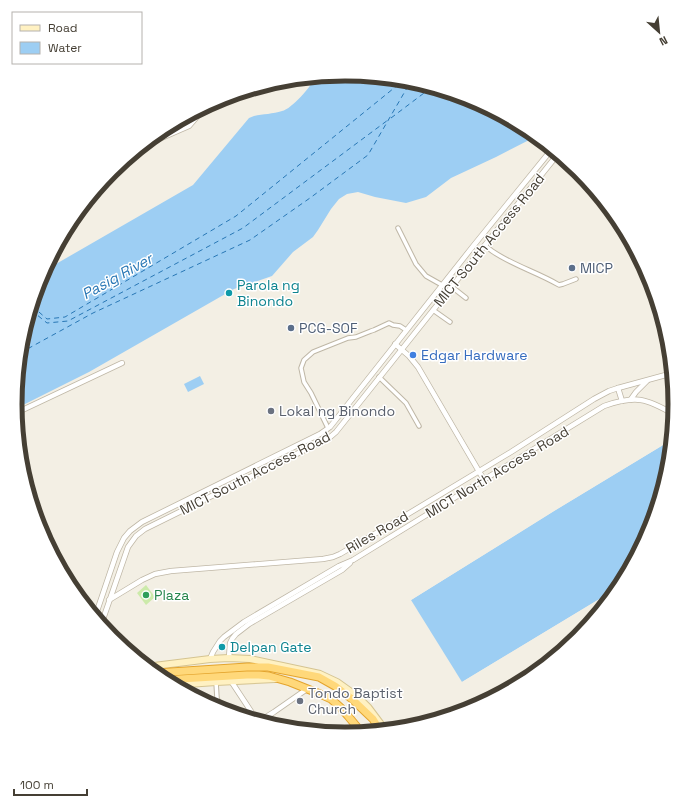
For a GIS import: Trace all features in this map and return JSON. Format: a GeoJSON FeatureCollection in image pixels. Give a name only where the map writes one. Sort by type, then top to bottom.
{"type":"FeatureCollection","features":[{"type":"Feature","properties":{"kind":"highway"},"geometry":{"type":"LineString","coordinates":[[175,679],[274,668],[319,678],[335,686],[352,699],[377,726]]}},
{"type":"Feature","properties":{"kind":"highway"},"geometry":{"type":"LineString","coordinates":[[166,673],[247,671],[259,675],[269,676],[290,682],[330,699],[357,727]]}},
{"type":"Feature","properties":{"kind":"main road"},"geometry":{"type":"LineString","coordinates":[[156,666],[210,659],[250,659],[320,674],[337,682],[358,697],[382,726]]}},
{"type":"Feature","properties":{"kind":"main road"},"geometry":{"type":"LineString","coordinates":[[184,684],[278,679]]}},
{"type":"Feature","properties":{"kind":"street"},"geometry":{"type":"LineString","coordinates":[[168,135],[189,126],[197,117]]}},
{"type":"Feature","properties":{"kind":"street","name":"MICT South Access Road"},"geometry":{"type":"LineString","coordinates":[[96,611],[117,552],[124,538],[130,531],[142,522],[320,434],[328,428],[549,153]]}},
{"type":"Feature","properties":{"kind":"street","name":"MICT South Access Road"},"geometry":{"type":"LineString","coordinates":[[103,619],[128,547],[136,536],[145,529],[329,438],[336,432],[555,158]]}},
{"type":"Feature","properties":{"kind":"street"},"geometry":{"type":"LineString","coordinates":[[503,209],[509,214]]}},
{"type":"Feature","properties":{"kind":"street"},"geometry":{"type":"LineString","coordinates":[[398,228],[416,264],[426,276],[440,287],[445,294]]}},
{"type":"Feature","properties":{"kind":"street"},"geometry":{"type":"LineString","coordinates":[[484,245],[504,258],[559,284],[576,279]]}},
{"type":"Feature","properties":{"kind":"street"},"geometry":{"type":"LineString","coordinates":[[452,287],[466,298]]}},
{"type":"Feature","properties":{"kind":"street"},"geometry":{"type":"LineString","coordinates":[[433,310],[450,322]]}},
{"type":"Feature","properties":{"kind":"street"},"geometry":{"type":"LineString","coordinates":[[328,428],[304,382],[301,368],[304,360],[313,352],[348,338],[356,337],[389,323],[400,326],[406,330]]}},
{"type":"Feature","properties":{"kind":"street"},"geometry":{"type":"LineString","coordinates":[[395,344],[409,356],[418,367],[484,480]]}},
{"type":"Feature","properties":{"kind":"street"},"geometry":{"type":"LineString","coordinates":[[22,410],[122,363]]}},
{"type":"Feature","properties":{"kind":"street","name":"Riles Road"},"geometry":{"type":"LineString","coordinates":[[109,600],[155,574],[171,571],[333,557],[378,532],[479,471],[594,399],[618,388],[667,375]]}},
{"type":"Feature","properties":{"kind":"street"},"geometry":{"type":"LineString","coordinates":[[379,378],[382,379],[406,403],[419,426]]}},
{"type":"Feature","properties":{"kind":"street"},"geometry":{"type":"LineString","coordinates":[[631,399],[648,380]]}},
{"type":"Feature","properties":{"kind":"street"},"geometry":{"type":"LineString","coordinates":[[618,388],[622,400]]}},
{"type":"Feature","properties":{"kind":"street","name":"MICT North Access Road"},"geometry":{"type":"LineString","coordinates":[[210,659],[212,652],[224,637],[244,622],[339,566],[353,560],[604,406],[622,400],[641,399],[669,411]]}},
{"type":"Feature","properties":{"kind":"street"},"geometry":{"type":"LineString","coordinates":[[117,552],[125,555]]}},
{"type":"Feature","properties":{"kind":"street","name":"MICT North Access Road"},"geometry":{"type":"LineString","coordinates":[[229,658],[230,643],[236,634],[249,624],[342,570],[353,560]]}},
{"type":"Feature","properties":{"kind":"street"},"geometry":{"type":"LineString","coordinates":[[231,681],[253,714]]}},
{"type":"Feature","properties":{"kind":"street"},"geometry":{"type":"LineString","coordinates":[[216,682],[218,701]]}},
{"type":"Feature","properties":{"kind":"street"},"geometry":{"type":"LineString","coordinates":[[265,718],[307,689]]}},
{"type":"Feature","properties":{"kind":"green space","name":"Plaza"},"geometry":{"type":"Polygon","coordinates":[[[146,585],[155,597],[146,605],[137,593],[146,585]]]}},
{"type":"Feature","properties":{"kind":"water","name":"Pasig River"},"geometry":{"type":"Polygon","coordinates":[[[346,81],[409,87],[449,98],[489,114],[530,140],[451,178],[426,197],[406,203],[358,192],[347,194],[339,199],[331,209],[313,237],[293,252],[272,276],[234,289],[89,372],[22,405],[28,341],[39,301],[53,266],[193,185],[249,118],[279,112],[286,109],[301,97],[312,83],[346,81]]]}},
{"type":"Feature","properties":{"kind":"water"},"geometry":{"type":"Polygon","coordinates":[[[200,376],[204,384],[188,392],[184,384],[200,376]]]}},
{"type":"Feature","properties":{"kind":"water"},"geometry":{"type":"Polygon","coordinates":[[[666,443],[663,468],[652,508],[636,548],[606,595],[462,682],[411,600],[666,443]]]}},
{"type":"Feature","properties":{"kind":"pier"},"geometry":{"type":"Polygon","coordinates":[[[667,440],[666,443],[411,600],[410,598],[667,440]]]}},
{"type":"Feature","properties":{"kind":"pier"},"geometry":{"type":"Polygon","coordinates":[[[606,595],[603,600],[463,683],[462,682],[606,595]]]}},
{"type":"Feature","properties":{"kind":"ferry route"},"geometry":{"type":"LineString","coordinates":[[36,310],[47,319],[65,317],[236,216],[397,85]]}},
{"type":"Feature","properties":{"kind":"ferry route"},"geometry":{"type":"LineString","coordinates":[[27,349],[93,313],[250,240],[368,155],[408,87]]}},
{"type":"Feature","properties":{"kind":"ferry route"},"geometry":{"type":"LineString","coordinates":[[391,118],[426,91]]}},
{"type":"Feature","properties":{"kind":"ferry route"},"geometry":{"type":"LineString","coordinates":[[35,313],[47,323],[68,321],[243,228],[388,120]]}},
{"type":"Feature","properties":{"kind":"place","name":"MICP"},"geometry":{"type":"Point","coordinates":[572,268]}},
{"type":"Feature","properties":{"kind":"place","name":"Parola ng Binondo"},"geometry":{"type":"Point","coordinates":[229,293]}},
{"type":"Feature","properties":{"kind":"place","name":"PCG-SOF"},"geometry":{"type":"Point","coordinates":[291,328]}},
{"type":"Feature","properties":{"kind":"place","name":"Edgar Hardware"},"geometry":{"type":"Point","coordinates":[413,355]}},
{"type":"Feature","properties":{"kind":"place","name":"Lokal ng Binondo"},"geometry":{"type":"Point","coordinates":[271,411]}},
{"type":"Feature","properties":{"kind":"place","name":"Plaza"},"geometry":{"type":"Point","coordinates":[146,595]}},
{"type":"Feature","properties":{"kind":"place","name":"Delpan Gate"},"geometry":{"type":"Point","coordinates":[222,647]}},
{"type":"Feature","properties":{"kind":"place","name":"Tondo Baptist Church"},"geometry":{"type":"Point","coordinates":[300,701]}}]}
